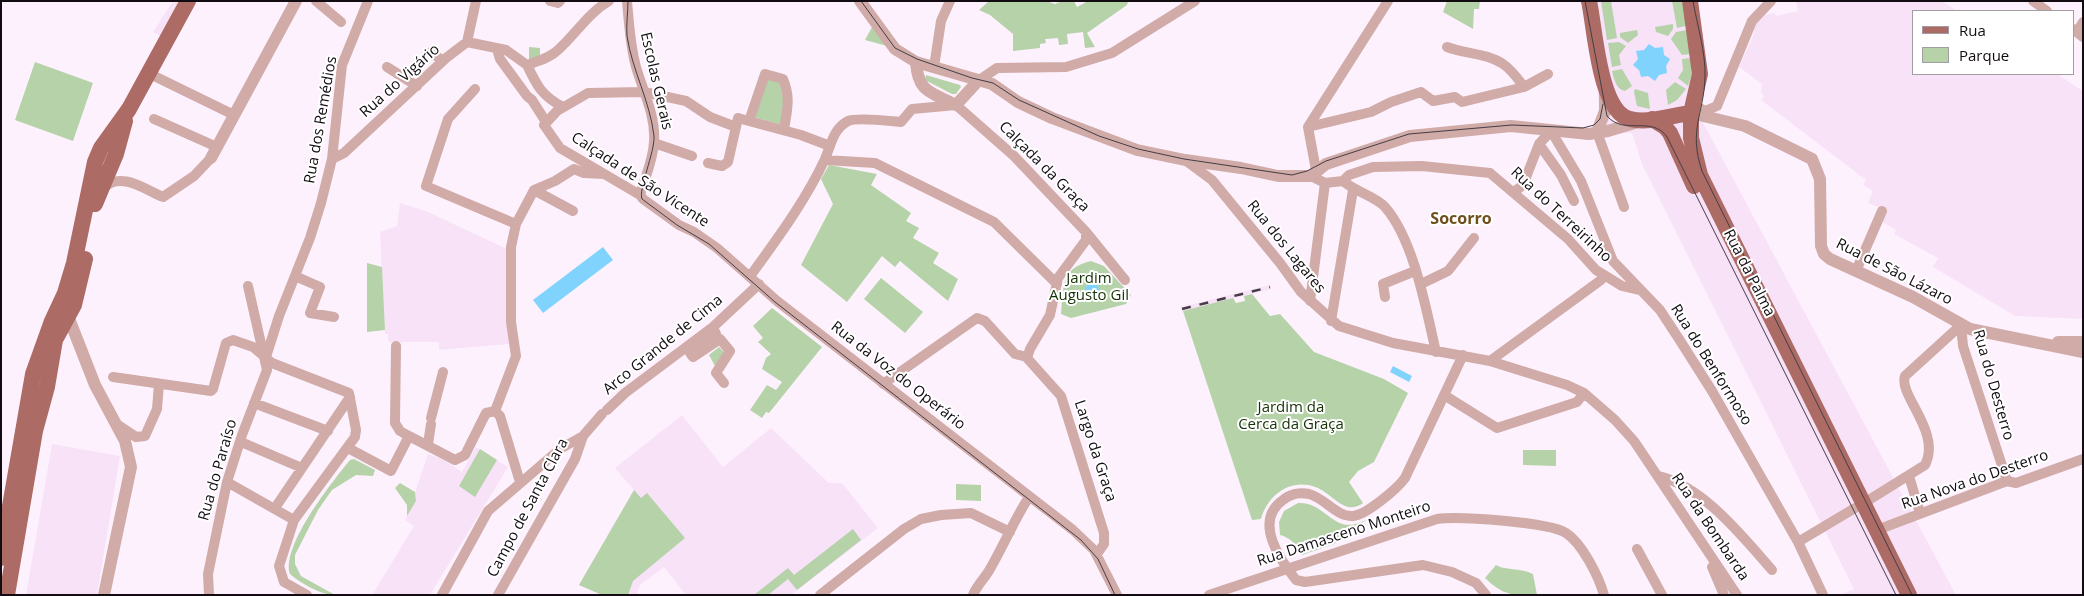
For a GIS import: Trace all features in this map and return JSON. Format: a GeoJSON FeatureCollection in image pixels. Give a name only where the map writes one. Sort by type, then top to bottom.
{"type":"FeatureCollection","features":[{"type":"Feature","properties":{"kind":"main road"},"geometry":{"type":"LineString","coordinates":[[1,558],[33,374],[42,345],[65,293],[74,263],[95,162],[101,148],[129,109],[188,1]]}},
{"type":"Feature","properties":{"kind":"main road"},"geometry":{"type":"LineString","coordinates":[[1589,1],[1604,87],[1618,112],[1630,120],[1646,120],[1693,107]]}},
{"type":"Feature","properties":{"kind":"main road","name":"Rua da Palma"},"geometry":{"type":"LineString","coordinates":[[1690,1],[1700,61],[1700,74],[1693,107],[1692,148],[1700,175],[1859,506]]}},
{"type":"Feature","properties":{"kind":"main road"},"geometry":{"type":"LineString","coordinates":[[7,595],[35,432],[47,387],[55,340],[78,294],[91,217],[98,192],[116,154],[129,109]]}},
{"type":"Feature","properties":{"kind":"main road","name":"Rua da Palma"},"geometry":{"type":"LineString","coordinates":[[1646,120],[1665,127],[1670,133],[1872,531]]}},
{"type":"Feature","properties":{"kind":"main road"},"geometry":{"type":"LineString","coordinates":[[65,293],[68,316]]}},
{"type":"Feature","properties":{"kind":"main road"},"geometry":{"type":"LineString","coordinates":[[1872,531],[1898,595]]}},
{"type":"Feature","properties":{"kind":"main road"},"geometry":{"type":"LineString","coordinates":[[1872,531],[1909,595]]}},
{"type":"Feature","properties":{"kind":"street"},"geometry":{"type":"LineString","coordinates":[[98,192],[109,182],[120,179],[163,197],[194,176],[214,152],[231,113],[296,1]]}},
{"type":"Feature","properties":{"kind":"street"},"geometry":{"type":"LineString","coordinates":[[316,1],[341,22]]}},
{"type":"Feature","properties":{"kind":"street","name":"Rua dos Remédios"},"geometry":{"type":"LineString","coordinates":[[266,356],[310,238],[332,159],[342,65],[368,1]]}},
{"type":"Feature","properties":{"kind":"street"},"geometry":{"type":"LineString","coordinates":[[476,1],[467,42],[506,50],[527,65],[537,85],[548,100],[563,107]]}},
{"type":"Feature","properties":{"kind":"street"},"geometry":{"type":"LineString","coordinates":[[550,1],[558,3],[560,1]]}},
{"type":"Feature","properties":{"kind":"street"},"geometry":{"type":"LineString","coordinates":[[527,65],[558,51],[596,8],[609,1]]}},
{"type":"Feature","properties":{"kind":"street","name":"Escolas Gerais"},"geometry":{"type":"LineString","coordinates":[[627,1],[630,40],[637,69],[646,92],[654,143],[640,194]]}},
{"type":"Feature","properties":{"kind":"street"},"geometry":{"type":"LineString","coordinates":[[860,1],[868,7],[895,49],[916,62],[992,84],[1018,102],[1100,137],[1150,154],[1278,176],[1313,173],[1326,164],[1410,136],[1511,126],[1551,131],[1597,132],[1646,120]]}},
{"type":"Feature","properties":{"kind":"street"},"geometry":{"type":"LineString","coordinates":[[934,67],[941,28],[950,1]]}},
{"type":"Feature","properties":{"kind":"street"},"geometry":{"type":"LineString","coordinates":[[751,275],[783,229],[825,160],[836,132],[850,120],[902,122],[912,109],[956,105],[978,81],[997,68],[1066,67],[1112,53],[1195,1]]}},
{"type":"Feature","properties":{"kind":"street"},"geometry":{"type":"LineString","coordinates":[[1310,301],[1325,184],[1313,173],[1308,127],[1388,1]]}},
{"type":"Feature","properties":{"kind":"street"},"geometry":{"type":"LineString","coordinates":[[1693,107],[1706,111],[1717,106],[1752,21],[1771,1]]}},
{"type":"Feature","properties":{"kind":"street"},"geometry":{"type":"LineString","coordinates":[[2033,1],[2046,10]]}},
{"type":"Feature","properties":{"kind":"street"},"geometry":{"type":"LineString","coordinates":[[2077,33],[2083,22]]}},
{"type":"Feature","properties":{"kind":"street","name":"Rua do Vigário"},"geometry":{"type":"LineString","coordinates":[[332,159],[344,153],[443,61],[467,42]]}},
{"type":"Feature","properties":{"kind":"street"},"geometry":{"type":"LineString","coordinates":[[1447,47],[1461,53],[1498,61],[1505,65],[1524,88]]}},
{"type":"Feature","properties":{"kind":"street","name":"Calçada de São Vicente"},"geometry":{"type":"LineString","coordinates":[[496,49],[500,59],[532,100],[560,148],[640,194],[643,199],[672,220],[707,240],[751,275]]}},
{"type":"Feature","properties":{"kind":"street"},"geometry":{"type":"LineString","coordinates":[[432,52],[443,61]]}},
{"type":"Feature","properties":{"kind":"street","name":"Calçada da Graça"},"geometry":{"type":"LineString","coordinates":[[916,62],[917,78],[920,86],[956,105],[1014,156],[1086,232],[1125,280]]}},
{"type":"Feature","properties":{"kind":"street"},"geometry":{"type":"LineString","coordinates":[[387,67],[417,86]]}},
{"type":"Feature","properties":{"kind":"street"},"geometry":{"type":"LineString","coordinates":[[148,74],[231,113]]}},
{"type":"Feature","properties":{"kind":"street"},"geometry":{"type":"LineString","coordinates":[[749,121],[765,74],[783,79],[790,89],[784,130]]}},
{"type":"Feature","properties":{"kind":"street"},"geometry":{"type":"LineString","coordinates":[[1308,127],[1371,112],[1391,102],[1421,92],[1433,101],[1454,97],[1462,102],[1524,88],[1548,74]]}},
{"type":"Feature","properties":{"kind":"street"},"geometry":{"type":"LineString","coordinates":[[532,100],[537,85]]}},
{"type":"Feature","properties":{"kind":"street"},"geometry":{"type":"LineString","coordinates":[[1604,87],[1605,111],[1597,132],[1624,207]]}},
{"type":"Feature","properties":{"kind":"street"},"geometry":{"type":"LineString","coordinates":[[475,88],[448,120],[426,186],[516,224]]}},
{"type":"Feature","properties":{"kind":"street"},"geometry":{"type":"LineString","coordinates":[[545,124],[563,107],[588,93],[646,92],[686,101],[710,117],[736,127]]}},
{"type":"Feature","properties":{"kind":"street","name":"Rua de São Lázaro"},"geometry":{"type":"LineString","coordinates":[[1693,107],[1745,126],[1812,159],[1820,179],[1822,251],[1830,260],[1913,297],[1970,329],[2083,352]]}},
{"type":"Feature","properties":{"kind":"street"},"geometry":{"type":"LineString","coordinates":[[708,163],[722,166],[728,162],[738,118],[784,130],[830,146]]}},
{"type":"Feature","properties":{"kind":"street"},"geometry":{"type":"LineString","coordinates":[[154,119],[214,152]]}},
{"type":"Feature","properties":{"kind":"street"},"geometry":{"type":"LineString","coordinates":[[1514,192],[1523,184],[1539,144],[1551,131]]}},
{"type":"Feature","properties":{"kind":"street","name":"Rua do Benformoso"},"geometry":{"type":"LineString","coordinates":[[1551,131],[1581,181],[1613,261],[1660,310],[1689,354],[1798,542],[1823,595]]}},
{"type":"Feature","properties":{"kind":"street"},"geometry":{"type":"LineString","coordinates":[[654,143],[692,156]]}},
{"type":"Feature","properties":{"kind":"street"},"geometry":{"type":"LineString","coordinates":[[1539,144],[1561,175],[1574,201]]}},
{"type":"Feature","properties":{"kind":"street"},"geometry":{"type":"LineString","coordinates":[[825,160],[875,163],[994,222],[1057,284],[1049,319],[1027,357]]}},
{"type":"Feature","properties":{"kind":"street","name":"Rua dos Lagares"},"geometry":{"type":"LineString","coordinates":[[1185,160],[1212,180],[1310,301],[1339,326],[1393,343],[1490,361],[1567,385],[1584,393]]}},
{"type":"Feature","properties":{"kind":"street","name":"Rua do Terreirinho"},"geometry":{"type":"LineString","coordinates":[[1325,184],[1342,181],[1348,176],[1373,167],[1422,166],[1490,173],[1568,239],[1596,270],[1622,286],[1641,291]]}},
{"type":"Feature","properties":{"kind":"street"},"geometry":{"type":"LineString","coordinates":[[396,346],[395,423],[400,431],[409,436],[428,444],[455,460],[460,459],[465,455],[486,413],[495,412],[516,356],[511,322],[511,247],[516,224],[534,190],[555,181],[574,169],[584,173],[608,175]]}},
{"type":"Feature","properties":{"kind":"street"},"geometry":{"type":"LineString","coordinates":[[1342,181],[1353,190],[1384,205],[1398,228],[1421,284],[1436,352]]}},
{"type":"Feature","properties":{"kind":"street"},"geometry":{"type":"LineString","coordinates":[[534,190],[573,211]]}},
{"type":"Feature","properties":{"kind":"street"},"geometry":{"type":"LineString","coordinates":[[1331,321],[1353,190]]}},
{"type":"Feature","properties":{"kind":"street"},"geometry":{"type":"LineString","coordinates":[[1856,271],[1882,211]]}},
{"type":"Feature","properties":{"kind":"street","name":"Calçada da Graça"},"geometry":{"type":"LineString","coordinates":[[1057,284],[1061,273],[1086,240],[1086,232]]}},
{"type":"Feature","properties":{"kind":"street"},"geometry":{"type":"LineString","coordinates":[[1421,284],[1448,271],[1474,238]]}},
{"type":"Feature","properties":{"kind":"street"},"geometry":{"type":"LineString","coordinates":[[1385,297],[1383,284],[1415,271]]}},
{"type":"Feature","properties":{"kind":"street","name":"Rua da Voz do Operário"},"geometry":{"type":"LineString","coordinates":[[751,275],[777,301],[1030,497]]}},
{"type":"Feature","properties":{"kind":"street"},"geometry":{"type":"LineString","coordinates":[[1490,361],[1601,280],[1604,275]]}},
{"type":"Feature","properties":{"kind":"street"},"geometry":{"type":"LineString","coordinates":[[295,276],[320,287],[310,312],[334,318]]}},
{"type":"Feature","properties":{"kind":"street","name":"Arco Grande de Cima"},"geometry":{"type":"LineString","coordinates":[[604,412],[625,393],[713,327],[759,284]]}},
{"type":"Feature","properties":{"kind":"street"},"geometry":{"type":"LineString","coordinates":[[248,286],[266,356]]}},
{"type":"Feature","properties":{"kind":"street"},"geometry":{"type":"LineString","coordinates":[[68,316],[94,386],[118,425],[129,453],[131,468],[104,595]]}},
{"type":"Feature","properties":{"kind":"street","name":"Largo da Graça"},"geometry":{"type":"LineString","coordinates":[[883,384],[977,318],[985,321],[1015,354],[1027,357],[1032,365],[1060,394],[1070,420],[1104,533],[1104,544],[1096,554]]}},
{"type":"Feature","properties":{"kind":"street"},"geometry":{"type":"LineString","coordinates":[[1798,542],[1925,465],[1929,455],[1923,421],[1905,389],[1903,381],[1905,376],[1961,325]]}},
{"type":"Feature","properties":{"kind":"street","name":"Rua do Desterro"},"geometry":{"type":"LineString","coordinates":[[1961,325],[1963,346],[2007,481]]}},
{"type":"Feature","properties":{"kind":"street"},"geometry":{"type":"LineString","coordinates":[[713,327],[716,334],[690,353],[693,357],[720,339],[730,352],[716,373],[724,383]]}},
{"type":"Feature","properties":{"kind":"street"},"geometry":{"type":"LineString","coordinates":[[113,377],[207,391],[213,389],[226,343],[229,340],[253,347],[272,363],[349,393],[356,433],[348,448],[294,520],[279,566],[279,572],[288,585],[307,595]]}},
{"type":"Feature","properties":{"kind":"street"},"geometry":{"type":"LineString","coordinates":[[2027,341],[2083,342]]}},
{"type":"Feature","properties":{"kind":"street"},"geometry":{"type":"LineString","coordinates":[[1463,355],[1400,485],[1363,513],[1352,516],[1342,514],[1308,494],[1296,494],[1286,498],[1277,505],[1270,520],[1270,532],[1275,550],[1296,580],[1305,582],[1423,565],[1452,572],[1476,583],[1482,593]]}},
{"type":"Feature","properties":{"kind":"street","name":"Rua do Paraíso"},"geometry":{"type":"LineString","coordinates":[[209,595],[208,574],[227,482],[267,370],[266,356]]}},
{"type":"Feature","properties":{"kind":"street"},"geometry":{"type":"LineString","coordinates":[[428,444],[431,421],[444,372]]}},
{"type":"Feature","properties":{"kind":"street"},"geometry":{"type":"LineString","coordinates":[[118,425],[136,437],[146,436],[157,409],[159,384]]}},
{"type":"Feature","properties":{"kind":"street"},"geometry":{"type":"LineString","coordinates":[[1444,396],[1497,428],[1577,402],[1584,393]]}},
{"type":"Feature","properties":{"kind":"street","name":"Rua da Bombarda"},"geometry":{"type":"LineString","coordinates":[[1584,393],[1622,427],[1658,476],[1702,546],[1737,595]]}},
{"type":"Feature","properties":{"kind":"street"},"geometry":{"type":"LineString","coordinates":[[275,508],[350,397]]}},
{"type":"Feature","properties":{"kind":"street"},"geometry":{"type":"LineString","coordinates":[[254,403],[328,431]]}},
{"type":"Feature","properties":{"kind":"street","name":"Campo de Santa Clara"},"geometry":{"type":"LineString","coordinates":[[495,412],[500,416],[520,482]]}},
{"type":"Feature","properties":{"kind":"street","name":"Campo de Santa Clara"},"geometry":{"type":"LineString","coordinates":[[442,595],[488,511],[560,449],[583,436],[604,412]]}},
{"type":"Feature","properties":{"kind":"street"},"geometry":{"type":"LineString","coordinates":[[348,448],[391,470],[409,436]]}},
{"type":"Feature","properties":{"kind":"street","name":"Campo de Santa Clara"},"geometry":{"type":"LineString","coordinates":[[498,595],[575,459],[583,436]]}},
{"type":"Feature","properties":{"kind":"street"},"geometry":{"type":"LineString","coordinates":[[240,442],[302,468]]}},
{"type":"Feature","properties":{"kind":"street","name":"Rua Nova do Desterro"},"geometry":{"type":"LineString","coordinates":[[1872,531],[2007,481],[2016,483],[2082,462]]}},
{"type":"Feature","properties":{"kind":"street"},"geometry":{"type":"LineString","coordinates":[[1658,476],[1681,485],[1728,519],[1772,570]]}},
{"type":"Feature","properties":{"kind":"street"},"geometry":{"type":"LineString","coordinates":[[1909,476],[1920,513]]}},
{"type":"Feature","properties":{"kind":"street"},"geometry":{"type":"LineString","coordinates":[[227,482],[294,520]]}},
{"type":"Feature","properties":{"kind":"street"},"geometry":{"type":"LineString","coordinates":[[973,595],[988,573],[1030,497],[1085,540],[1096,554],[1117,595]]}},
{"type":"Feature","properties":{"kind":"street"},"geometry":{"type":"LineString","coordinates":[[820,595],[912,522],[921,519],[941,515],[971,513],[1010,532]]}},
{"type":"Feature","properties":{"kind":"street","name":"Rua Damasceno Monteiro"},"geometry":{"type":"LineString","coordinates":[[1209,595],[1287,567],[1437,519],[1456,518],[1535,524],[1555,528],[1570,536],[1598,578],[1604,595]]}},
{"type":"Feature","properties":{"kind":"street"},"geometry":{"type":"LineString","coordinates":[[1702,546],[1724,595]]}},
{"type":"Feature","properties":{"kind":"street"},"geometry":{"type":"LineString","coordinates":[[1637,549],[1662,595]]}},
{"type":"Feature","properties":{"kind":"street"},"geometry":{"type":"LineString","coordinates":[[1260,576],[1270,566],[1275,550]]}},
{"type":"Feature","properties":{"kind":"shaded area"},"geometry":{"type":"Polygon","coordinates":[[[173,1],[188,1],[164,38],[153,32],[173,1]]]}},
{"type":"Feature","properties":{"kind":"shaded area"},"geometry":{"type":"Polygon","coordinates":[[[1588,1],[1687,1],[1699,115],[1956,595],[1840,595],[1854,589],[1642,164],[1632,133],[1602,134],[1588,1]]]}},
{"type":"Feature","properties":{"kind":"shaded area"},"geometry":{"type":"Polygon","coordinates":[[[1796,1],[1942,1],[1956,10],[1912,10],[1912,75],[2059,75],[2083,91],[2083,319],[2015,316],[1933,267],[1938,258],[1894,234],[1896,230],[1880,221],[1885,210],[1868,203],[1873,191],[1863,185],[1866,180],[1761,100],[1764,97],[1761,92],[1762,84],[1739,67],[1754,34],[1754,25],[1765,15],[1774,13],[1776,16],[1798,11],[1796,1]]]}},
{"type":"Feature","properties":{"kind":"shaded area"},"geometry":{"type":"Polygon","coordinates":[[[400,203],[426,211],[507,249],[509,344],[439,350],[439,342],[388,342],[388,334],[385,334],[380,232],[397,226],[400,203]]]}},
{"type":"Feature","properties":{"kind":"shaded area"},"geometry":{"type":"Polygon","coordinates":[[[1270,285],[1271,289],[1183,311],[1181,307],[1270,285]]]}},
{"type":"Feature","properties":{"kind":"shaded area"},"geometry":{"type":"Polygon","coordinates":[[[682,415],[723,467],[771,428],[829,483],[842,483],[878,528],[791,595],[686,595],[664,567],[640,585],[636,595],[602,595],[579,585],[634,490],[615,468],[682,415]]]}},
{"type":"Feature","properties":{"kind":"shaded area"},"geometry":{"type":"Polygon","coordinates":[[[52,444],[120,456],[97,595],[26,595],[52,444]]]}},
{"type":"Feature","properties":{"kind":"shaded area"},"geometry":{"type":"Polygon","coordinates":[[[476,447],[508,467],[430,595],[372,595],[414,526],[405,520],[416,501],[415,492],[428,454],[442,459],[462,472],[476,447]]]}},
{"type":"Feature","properties":{"kind":"green space"},"geometry":{"type":"Polygon","coordinates":[[[989,1],[1046,1],[1055,4],[1062,1],[1074,1],[1077,7],[1088,1],[1128,2],[1127,5],[1087,33],[1095,47],[1085,48],[1083,32],[1067,34],[1068,44],[1059,45],[1058,38],[1045,39],[1046,43],[1040,44],[1040,48],[1013,51],[1013,34],[990,15],[979,10],[989,1]]]}},
{"type":"Feature","properties":{"kind":"green space"},"geometry":{"type":"Polygon","coordinates":[[[1447,1],[1480,1],[1479,9],[1474,9],[1473,29],[1443,12],[1447,1]]]}},
{"type":"Feature","properties":{"kind":"green space"},"geometry":{"type":"Polygon","coordinates":[[[1601,1],[1611,1],[1617,38],[1607,40],[1601,1]]]}},
{"type":"Feature","properties":{"kind":"green space"},"geometry":{"type":"Polygon","coordinates":[[[1672,1],[1682,1],[1686,26],[1677,28],[1672,1]]]}},
{"type":"Feature","properties":{"kind":"green space"},"geometry":{"type":"Polygon","coordinates":[[[1673,24],[1673,29],[1668,36],[1656,32],[1655,27],[1673,24]]]}},
{"type":"Feature","properties":{"kind":"green space"},"geometry":{"type":"Polygon","coordinates":[[[872,27],[887,46],[865,40],[872,27]]]}},
{"type":"Feature","properties":{"kind":"green space"},"geometry":{"type":"Polygon","coordinates":[[[1637,30],[1638,35],[1628,43],[1620,37],[1620,33],[1637,30]]]}},
{"type":"Feature","properties":{"kind":"green space"},"geometry":{"type":"Polygon","coordinates":[[[1687,30],[1691,54],[1682,55],[1671,39],[1676,32],[1687,30]]]}},
{"type":"Feature","properties":{"kind":"green space"},"geometry":{"type":"Polygon","coordinates":[[[1619,42],[1626,46],[1619,55],[1621,65],[1612,67],[1608,43],[1619,42]]]}},
{"type":"Feature","properties":{"kind":"green space"},"geometry":{"type":"Polygon","coordinates":[[[529,47],[540,48],[540,55],[529,61],[529,47]]]}},
{"type":"Feature","properties":{"kind":"green space"},"geometry":{"type":"Polygon","coordinates":[[[1691,58],[1692,74],[1688,86],[1678,78],[1683,70],[1682,59],[1691,58]]]}},
{"type":"Feature","properties":{"kind":"green space"},"geometry":{"type":"Polygon","coordinates":[[[35,62],[93,83],[73,141],[15,120],[35,62]]]}},
{"type":"Feature","properties":{"kind":"green space"},"geometry":{"type":"Polygon","coordinates":[[[1622,69],[1632,86],[1625,91],[1617,86],[1612,71],[1622,69]]]}},
{"type":"Feature","properties":{"kind":"green space"},"geometry":{"type":"Polygon","coordinates":[[[926,75],[960,85],[961,87],[956,94],[952,94],[925,80],[926,75]]]}},
{"type":"Feature","properties":{"kind":"green space"},"geometry":{"type":"Polygon","coordinates":[[[768,77],[781,81],[787,92],[782,125],[753,117],[768,77]]]}},
{"type":"Feature","properties":{"kind":"green space"},"geometry":{"type":"Polygon","coordinates":[[[1675,82],[1686,89],[1677,100],[1668,105],[1666,90],[1675,82]]]}},
{"type":"Feature","properties":{"kind":"green space"},"geometry":{"type":"Polygon","coordinates":[[[1635,89],[1648,93],[1650,109],[1637,106],[1635,89]]]}},
{"type":"Feature","properties":{"kind":"green space"},"geometry":{"type":"Polygon","coordinates":[[[829,165],[877,174],[871,185],[911,213],[906,221],[919,228],[913,238],[939,253],[933,263],[958,279],[948,301],[900,261],[895,267],[882,256],[847,302],[801,265],[833,204],[821,179],[829,165]]]}},
{"type":"Feature","properties":{"kind":"green space","name":"Jardim Augusto Gil"},"geometry":{"type":"Polygon","coordinates":[[[1091,261],[1104,266],[1131,295],[1126,304],[1071,318],[1061,314],[1064,287],[1069,274],[1074,268],[1091,261]]]}},
{"type":"Feature","properties":{"kind":"green space"},"geometry":{"type":"Polygon","coordinates":[[[367,263],[382,267],[385,330],[367,332],[367,263]]]}},
{"type":"Feature","properties":{"kind":"green space"},"geometry":{"type":"Polygon","coordinates":[[[881,278],[923,312],[905,333],[864,299],[881,278]]]}},
{"type":"Feature","properties":{"kind":"green space","name":"Jardim da Cerca da Graça"},"geometry":{"type":"Polygon","coordinates":[[[1252,294],[1270,316],[1280,314],[1314,352],[1384,379],[1408,393],[1374,462],[1358,471],[1349,482],[1363,503],[1360,505],[1348,507],[1318,488],[1308,485],[1290,486],[1275,495],[1264,510],[1261,519],[1252,520],[1183,311],[1233,298],[1236,303],[1245,301],[1244,296],[1252,294]]]}},
{"type":"Feature","properties":{"kind":"green space"},"geometry":{"type":"Polygon","coordinates":[[[772,308],[822,347],[769,413],[766,412],[762,418],[750,410],[767,385],[776,390],[782,382],[762,369],[766,358],[771,354],[758,342],[763,338],[753,326],[772,308]]]}},
{"type":"Feature","properties":{"kind":"green space"},"geometry":{"type":"Polygon","coordinates":[[[719,347],[725,353],[715,366],[709,355],[719,347]]]}},
{"type":"Feature","properties":{"kind":"green space"},"geometry":{"type":"Polygon","coordinates":[[[480,449],[497,460],[475,497],[459,486],[480,449]]]}},
{"type":"Feature","properties":{"kind":"green space"},"geometry":{"type":"Polygon","coordinates":[[[1523,450],[1556,450],[1556,466],[1523,465],[1523,450]]]}},
{"type":"Feature","properties":{"kind":"green space"},"geometry":{"type":"Polygon","coordinates":[[[354,459],[375,470],[373,476],[356,475],[332,490],[318,510],[295,555],[295,564],[301,576],[335,595],[323,593],[305,585],[290,574],[289,562],[300,531],[310,515],[342,470],[350,460],[354,459]]]}},
{"type":"Feature","properties":{"kind":"green space"},"geometry":{"type":"Polygon","coordinates":[[[400,483],[415,492],[416,501],[407,516],[407,505],[395,488],[400,483]]]}},
{"type":"Feature","properties":{"kind":"green space"},"geometry":{"type":"Polygon","coordinates":[[[956,484],[981,485],[981,501],[956,500],[956,484]]]}},
{"type":"Feature","properties":{"kind":"green space"},"geometry":{"type":"Polygon","coordinates":[[[634,490],[641,498],[647,493],[685,538],[633,581],[628,595],[602,595],[579,585],[634,490]]]}},
{"type":"Feature","properties":{"kind":"green space"},"geometry":{"type":"Polygon","coordinates":[[[1298,503],[1316,507],[1331,518],[1346,525],[1356,524],[1367,519],[1334,544],[1302,555],[1299,548],[1293,542],[1280,535],[1279,522],[1284,511],[1298,503]]]}},
{"type":"Feature","properties":{"kind":"green space"},"geometry":{"type":"Polygon","coordinates":[[[853,529],[861,540],[797,590],[788,579],[768,595],[754,595],[788,568],[794,575],[853,529]]]}},
{"type":"Feature","properties":{"kind":"green space"},"geometry":{"type":"Polygon","coordinates":[[[1496,565],[1533,574],[1537,595],[1508,593],[1497,588],[1485,578],[1496,565]]]}},
{"type":"Feature","properties":{"kind":"water"},"geometry":{"type":"Polygon","coordinates":[[[1649,44],[1655,48],[1663,47],[1664,55],[1670,59],[1666,66],[1667,73],[1659,75],[1655,81],[1648,76],[1641,77],[1639,70],[1633,65],[1638,59],[1636,51],[1644,50],[1649,44]]]}},
{"type":"Feature","properties":{"kind":"water"},"geometry":{"type":"Polygon","coordinates":[[[603,247],[613,260],[543,313],[533,300],[603,247]]]}},
{"type":"Feature","properties":{"kind":"water"},"geometry":{"type":"Polygon","coordinates":[[[1089,283],[1095,283],[1099,290],[1095,297],[1089,297],[1085,293],[1085,287],[1089,283]]]}},
{"type":"Feature","properties":{"kind":"water"},"geometry":{"type":"Polygon","coordinates":[[[1393,366],[1412,376],[1409,382],[1390,372],[1393,366]]]}},
{"type":"Feature","properties":{"kind":"tram line"},"geometry":{"type":"LineString","coordinates":[[628,1],[627,36],[629,49],[649,110],[654,136],[654,143],[642,188],[642,199],[677,225],[709,244],[775,302],[1081,540],[1098,559],[1115,595]]}},
{"type":"Feature","properties":{"kind":"tram line"},"geometry":{"type":"LineString","coordinates":[[861,1],[895,48],[917,59],[972,78],[993,83],[1019,100],[1099,136],[1138,149],[1184,159],[1292,175],[1307,171],[1326,161],[1409,134],[1512,125],[1583,128],[1594,125],[1600,119],[1603,104]]}},
{"type":"Feature","properties":{"kind":"tram line"},"geometry":{"type":"LineString","coordinates":[[1585,1],[1607,116],[1621,125],[1654,127],[1667,137],[1896,595]]}},
{"type":"Feature","properties":{"kind":"tram line"},"geometry":{"type":"LineString","coordinates":[[1693,1],[1705,68],[1704,90],[1696,144],[1702,171],[1912,595]]}},
{"type":"Feature","properties":{"kind":"railway"},"geometry":{"type":"LineString","coordinates":[[1182,309],[1270,287]]}},
{"type":"Feature","properties":{"kind":"district","name":"Socorro"},"geometry":{"type":"Point","coordinates":[1461,219]}}]}
